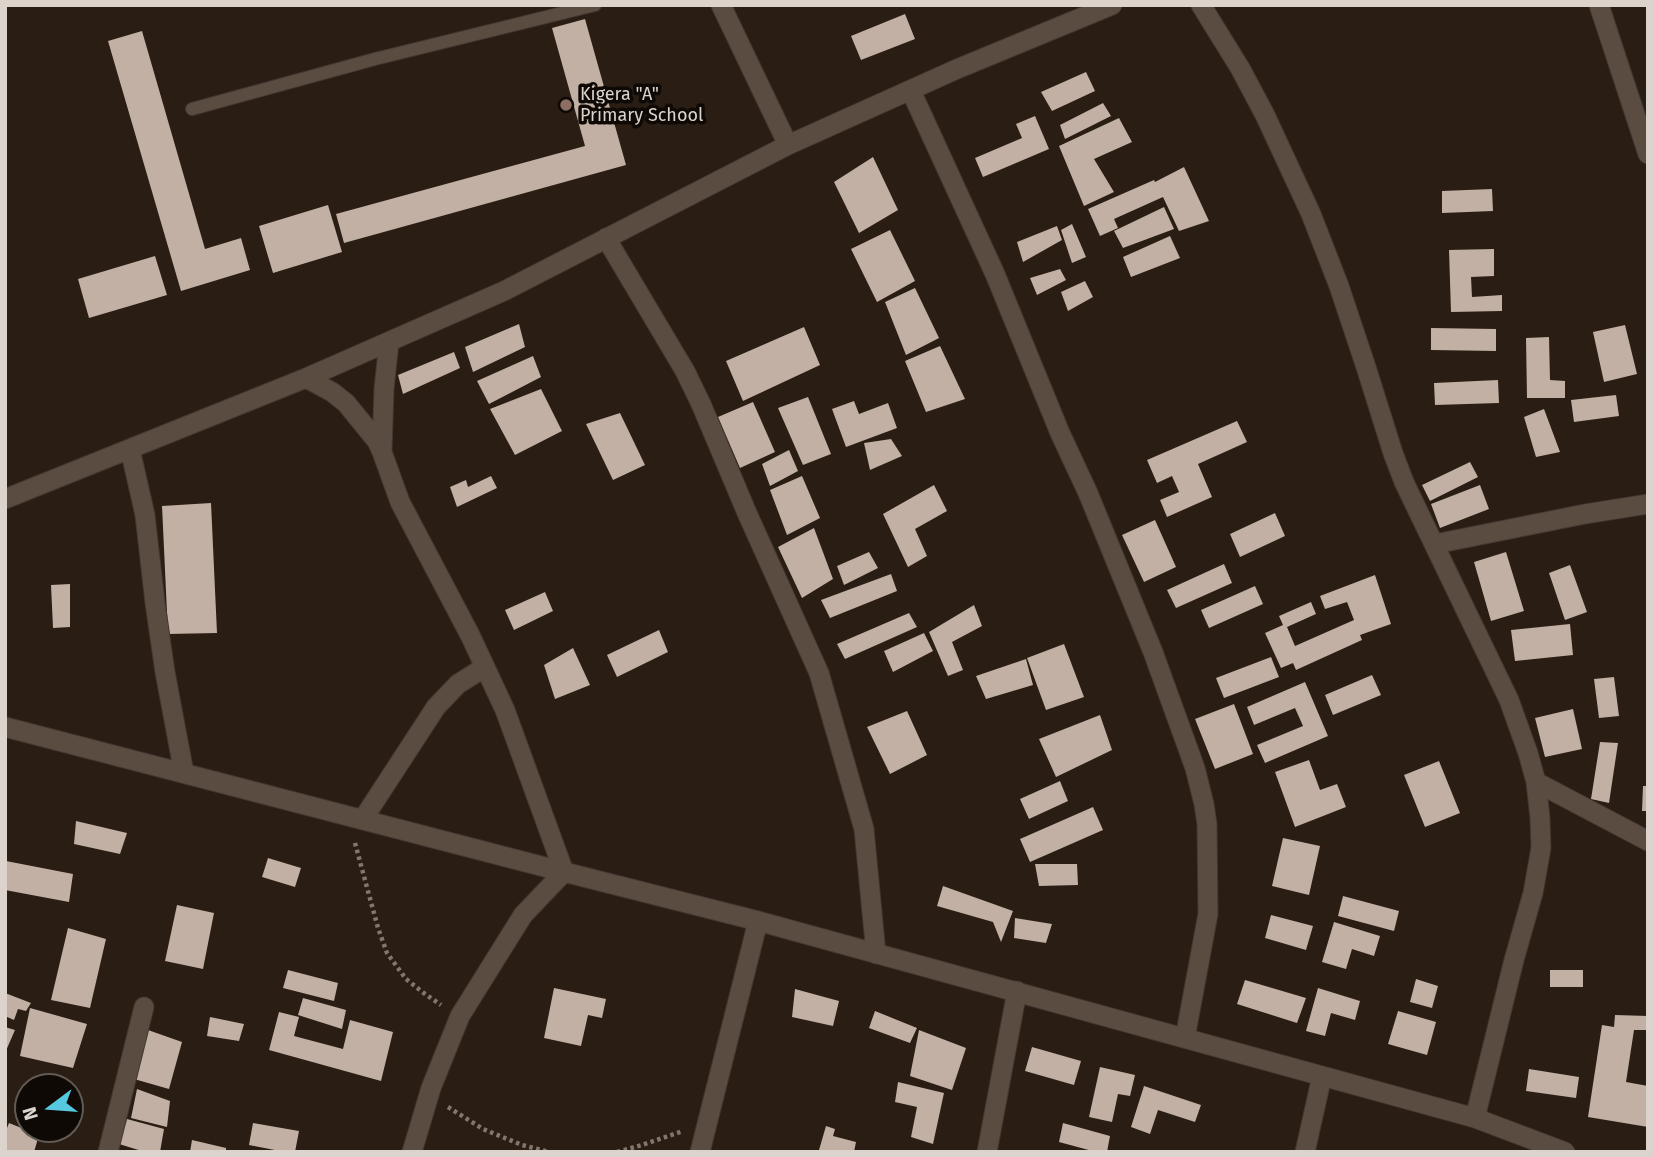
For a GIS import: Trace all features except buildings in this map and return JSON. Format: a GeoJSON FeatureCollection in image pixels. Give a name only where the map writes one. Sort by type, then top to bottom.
{"type":"FeatureCollection","features":[{"type":"Feature","properties":{"kind":"street"},"geometry":{"type":"LineString","coordinates":[[721,5],[788,145]]}},
{"type":"Feature","properties":{"kind":"street"},"geometry":{"type":"LineString","coordinates":[[5,499],[306,378],[505,291],[788,145],[911,91],[1082,10],[1112,5]]}},
{"type":"Feature","properties":{"kind":"street"},"geometry":{"type":"LineString","coordinates":[[1201,5],[1265,114],[1302,192],[1339,286],[1404,482],[1509,700],[1536,782],[1541,848],[1533,893],[1475,1118]]}},
{"type":"Feature","properties":{"kind":"street"},"geometry":{"type":"LineString","coordinates":[[1599,5],[1648,154]]}},
{"type":"Feature","properties":{"kind":"street"},"geometry":{"type":"LineString","coordinates":[[911,91],[995,274],[1088,494],[1153,652],[1195,768],[1207,824],[1208,914],[1185,1038]]}},
{"type":"Feature","properties":{"kind":"street"},"geometry":{"type":"LineString","coordinates":[[606,238],[685,371],[819,673],[864,829],[876,954]]}},
{"type":"Feature","properties":{"kind":"street"},"geometry":{"type":"LineString","coordinates":[[382,452],[389,342]]}},
{"type":"Feature","properties":{"kind":"street"},"geometry":{"type":"LineString","coordinates":[[306,378],[346,403],[370,431],[382,452],[400,502],[470,635],[505,710],[564,872]]}},
{"type":"Feature","properties":{"kind":"street"},"geometry":{"type":"LineString","coordinates":[[130,449],[145,516],[163,660],[184,773]]}},
{"type":"Feature","properties":{"kind":"street"},"geometry":{"type":"LineString","coordinates":[[1435,544],[1648,504]]}},
{"type":"Feature","properties":{"kind":"street"},"geometry":{"type":"LineString","coordinates":[[363,819],[436,707],[458,684],[485,667]]}},
{"type":"Feature","properties":{"kind":"street"},"geometry":{"type":"LineString","coordinates":[[5,727],[758,921],[1017,991],[1475,1118],[1564,1152]]}},
{"type":"Feature","properties":{"kind":"street"},"geometry":{"type":"LineString","coordinates":[[1536,782],[1648,841]]}},
{"type":"Feature","properties":{"kind":"street"},"geometry":{"type":"LineString","coordinates":[[412,1152],[431,1088],[460,1016],[523,915],[564,872]]}},
{"type":"Feature","properties":{"kind":"street"},"geometry":{"type":"LineString","coordinates":[[700,1152],[758,921]]}},
{"type":"Feature","properties":{"kind":"street"},"geometry":{"type":"LineString","coordinates":[[987,1152],[1017,991]]}},
{"type":"Feature","properties":{"kind":"street"},"geometry":{"type":"LineString","coordinates":[[108,1152],[144,1007]]}},
{"type":"Feature","properties":{"kind":"street"},"geometry":{"type":"LineString","coordinates":[[1305,1152],[1322,1076]]}},
{"type":"Feature","properties":{"kind":"lane"},"geometry":{"type":"LineString","coordinates":[[192,109],[375,59],[595,5]]}},
{"type":"Feature","properties":{"kind":"path"},"geometry":{"type":"LineString","coordinates":[[363,819],[354,837],[355,846],[377,928],[387,953],[415,987],[460,1016]]}},
{"type":"Feature","properties":{"kind":"path"},"geometry":{"type":"LineString","coordinates":[[431,1088],[448,1107],[483,1129],[522,1145],[549,1152]]}},
{"type":"Feature","properties":{"kind":"path"},"geometry":{"type":"LineString","coordinates":[[617,1152],[706,1122]]}},
{"type":"Feature","properties":{"kind":"place","name":"Kigera \"A\" Primary School"},"geometry":{"type":"Point","coordinates":[566,105]}}]}
